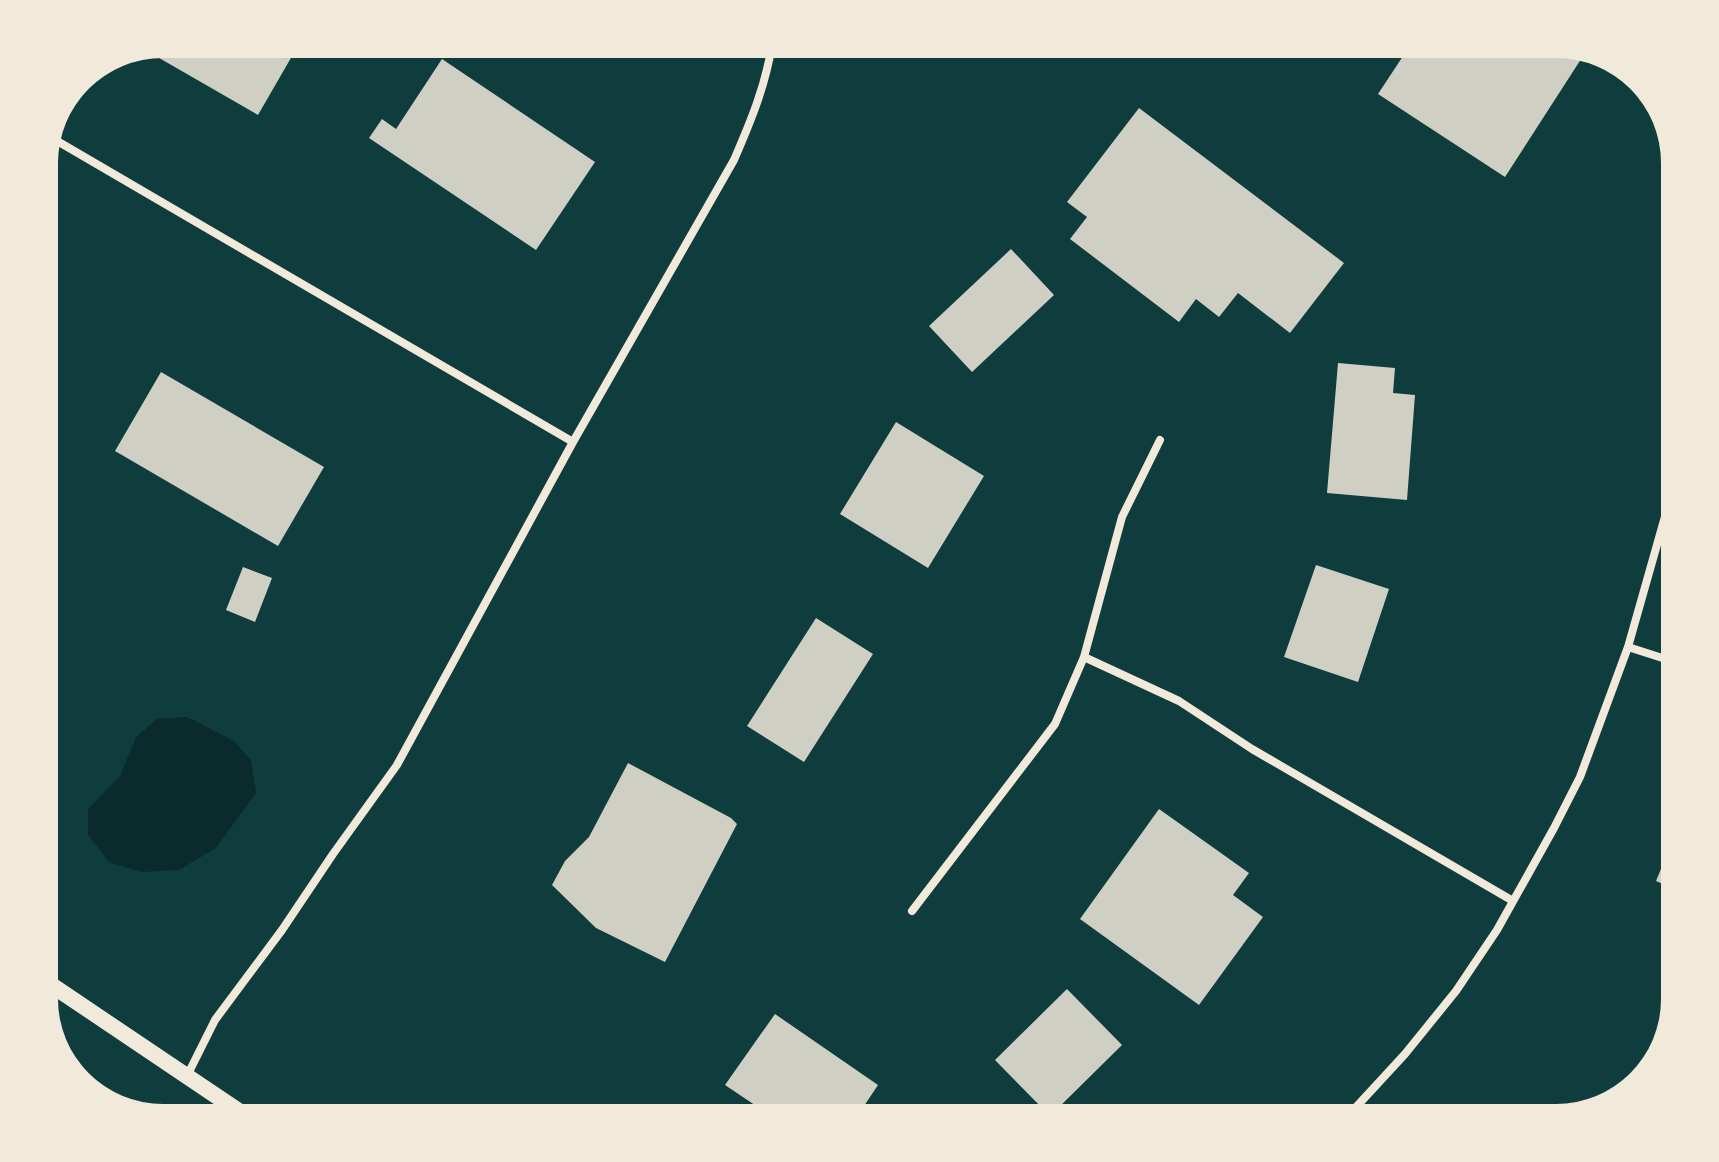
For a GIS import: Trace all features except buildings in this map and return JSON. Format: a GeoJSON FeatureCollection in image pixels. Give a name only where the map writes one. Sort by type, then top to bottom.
{"type":"FeatureCollection","features":[{"type":"Feature","properties":{"kind":"main road"},"geometry":{"type":"LineString","coordinates":[[58,989],[228,1104]]}},
{"type":"Feature","properties":{"kind":"street"},"geometry":{"type":"LineString","coordinates":[[187,1076],[215,1020],[397,765],[573,442],[734,160],[753,116],[770,58]]}},
{"type":"Feature","properties":{"kind":"street"},"geometry":{"type":"LineString","coordinates":[[61,143],[573,442]]}},
{"type":"Feature","properties":{"kind":"street"},"geometry":{"type":"LineString","coordinates":[[912,911],[1055,724],[1084,657],[1122,517],[1160,440]]}},
{"type":"Feature","properties":{"kind":"street"},"geometry":{"type":"LineString","coordinates":[[1359,1104],[1456,991],[1497,930],[1554,828],[1580,777],[1628,647],[1661,531]]}},
{"type":"Feature","properties":{"kind":"street"},"geometry":{"type":"LineString","coordinates":[[1628,647],[1661,658]]}},
{"type":"Feature","properties":{"kind":"street"},"geometry":{"type":"LineString","coordinates":[[1084,657],[1179,701],[1252,749],[1513,901]]}},
{"type":"Feature","properties":{"kind":"water"},"geometry":{"type":"Polygon","coordinates":[[[187,717],[234,741],[251,760],[256,793],[216,848],[179,870],[141,872],[109,862],[88,835],[88,809],[120,776],[136,737],[157,719],[187,717]]]}}]}
